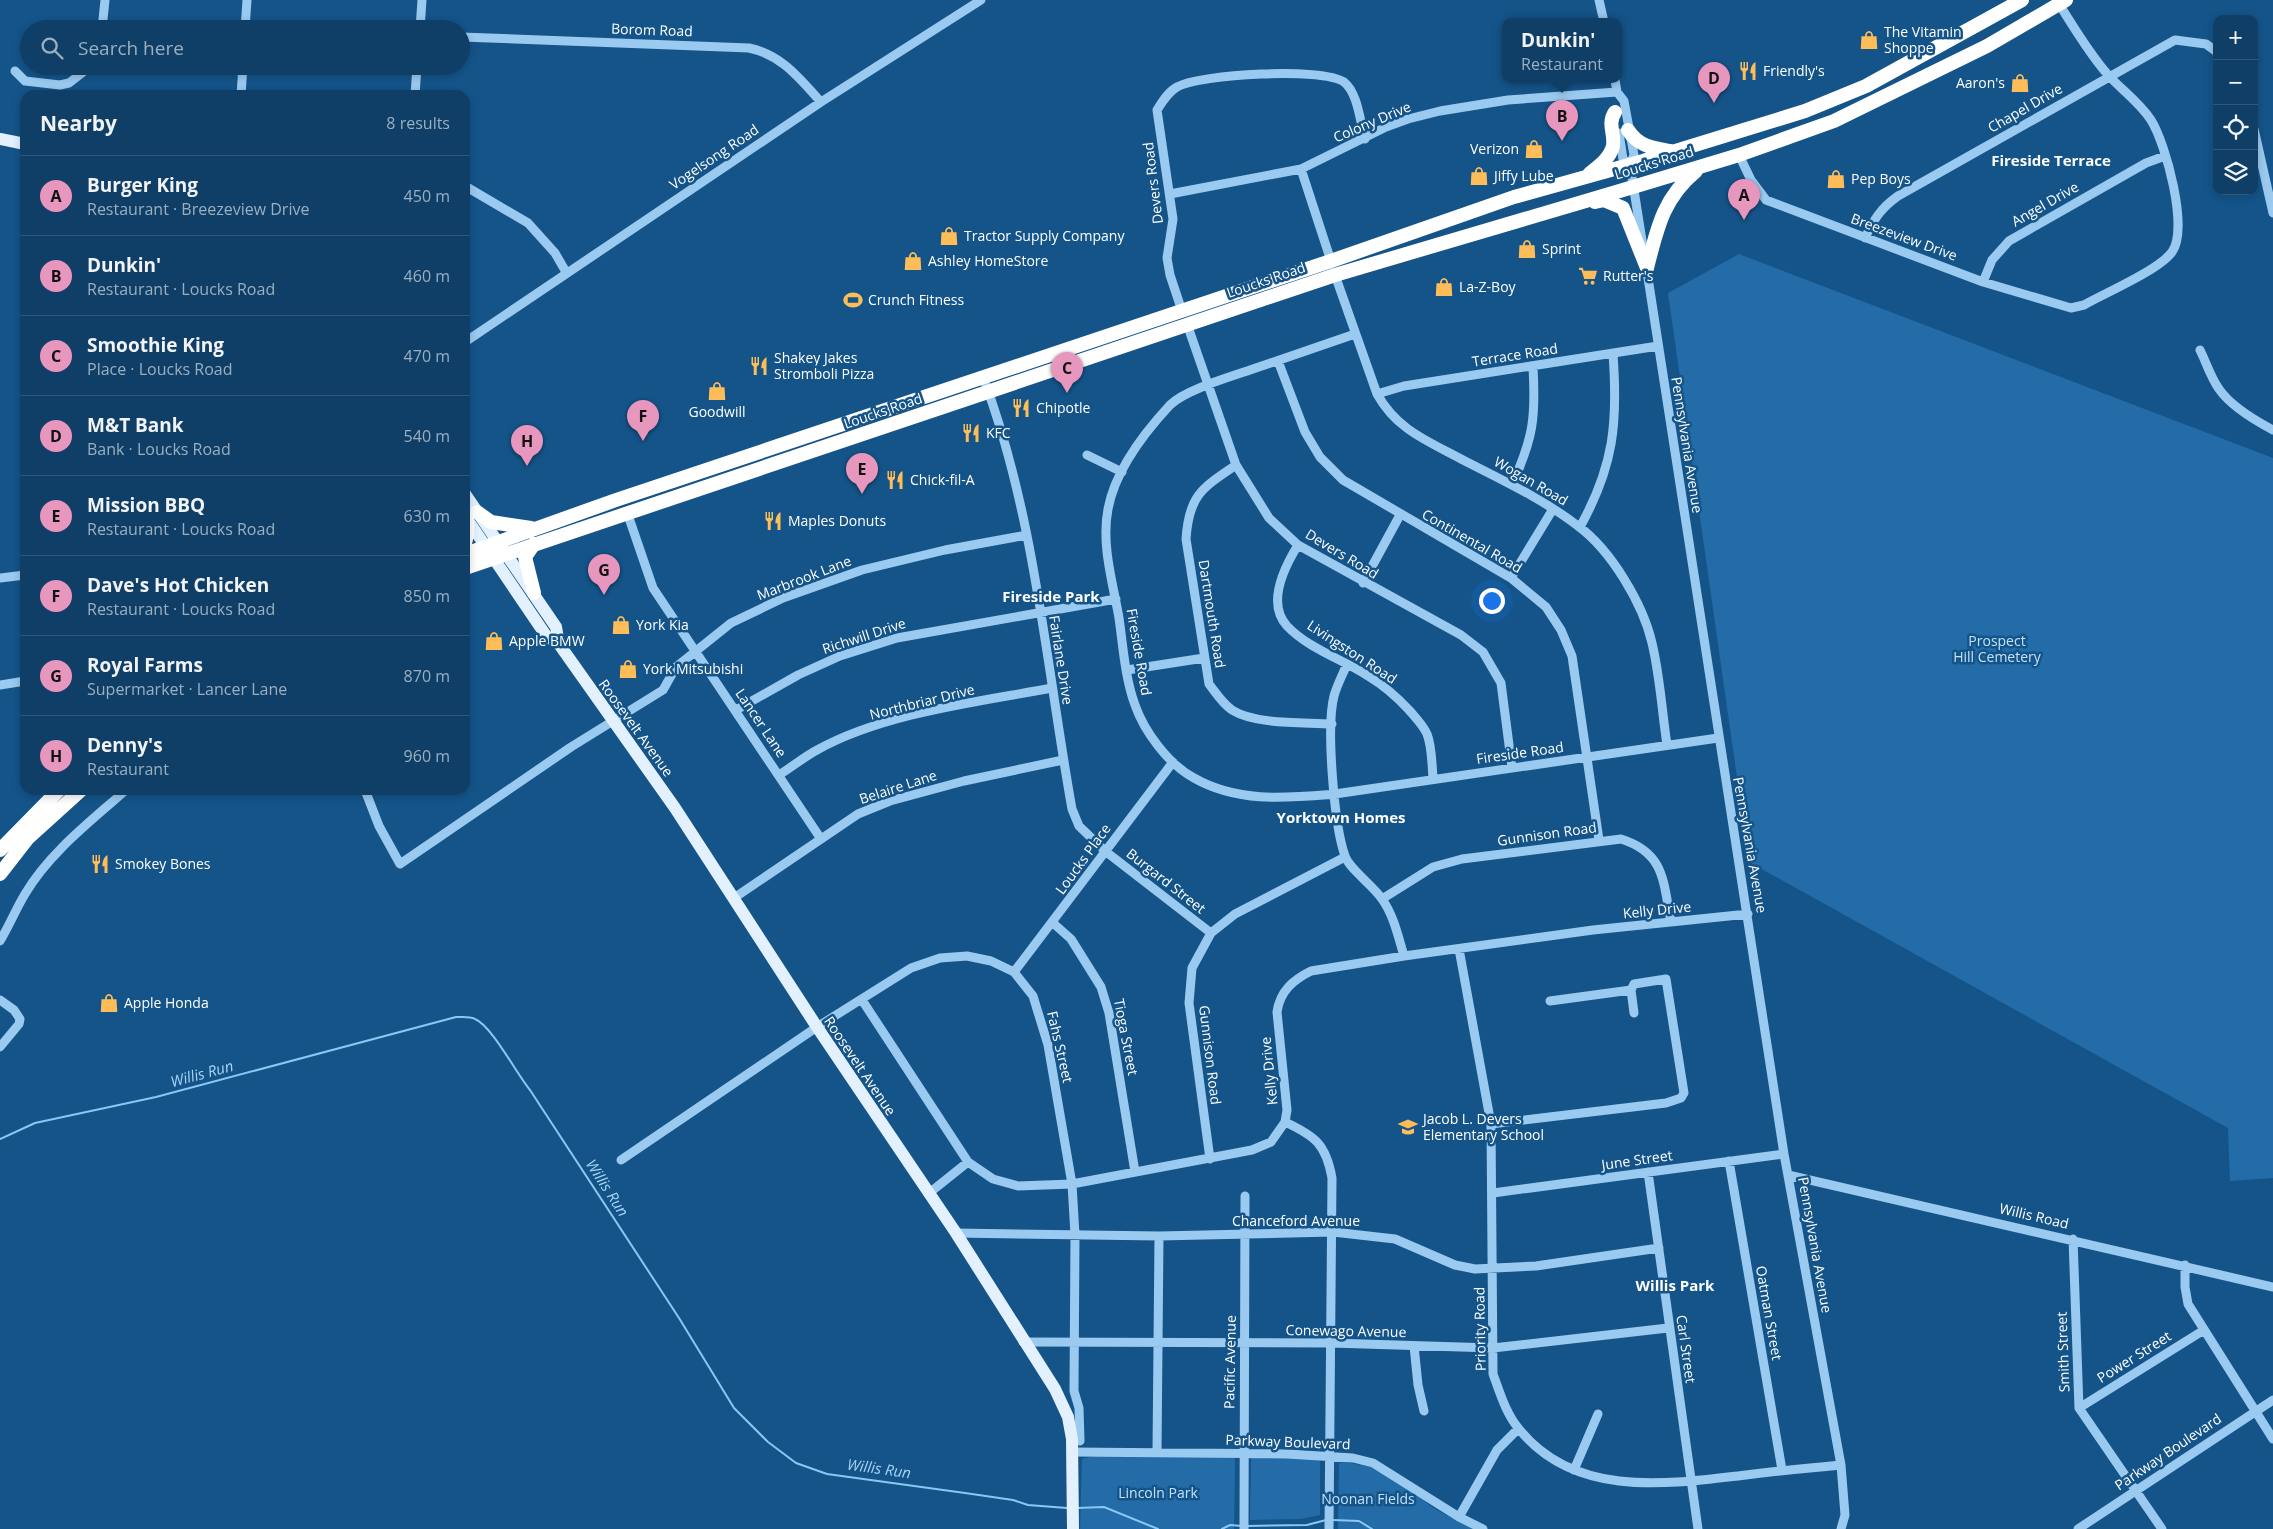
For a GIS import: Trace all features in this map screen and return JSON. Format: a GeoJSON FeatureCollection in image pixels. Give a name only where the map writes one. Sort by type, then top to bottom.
{"type":"FeatureCollection","features":[{"type":"Feature","properties":{"kind":"highway","name":"Loucks Road"},"geometry":{"type":"LineString","coordinates":[[1333,268],[1466,213],[1586,176],[1756,128],[1836,100],[1936,49],[2022,0]]}},
{"type":"Feature","properties":{"kind":"highway","name":"Loucks Road"},"geometry":{"type":"LineString","coordinates":[[470,565],[536,528],[983,377],[1184,318],[1333,268],[1633,187],[1739,155],[1834,121],[1987,46],[2063,2]]}},
{"type":"Feature","properties":{"kind":"highway"},"geometry":{"type":"LineString","coordinates":[[1586,176],[1606,160],[1613,146],[1610,119],[1615,112]]}},
{"type":"Feature","properties":{"kind":"highway"},"geometry":{"type":"LineString","coordinates":[[1628,130],[1634,139],[1644,145],[1673,152]]}},
{"type":"Feature","properties":{"kind":"highway"},"geometry":{"type":"LineString","coordinates":[[1647,268],[1655,237],[1670,199],[1679,184],[1702,166]]}},
{"type":"Feature","properties":{"kind":"highway"},"geometry":{"type":"LineString","coordinates":[[1564,206],[1581,205],[1604,200],[1619,205],[1623,208],[1647,268]]}},
{"type":"Feature","properties":{"kind":"highway","name":"Loucks Road"},"geometry":{"type":"LineString","coordinates":[[470,553],[534,544],[628,515],[989,393],[1184,318]]}},
{"type":"Feature","properties":{"kind":"highway"},"geometry":{"type":"LineString","coordinates":[[470,515],[511,526],[536,528]]}},
{"type":"Feature","properties":{"kind":"highway"},"geometry":{"type":"LineString","coordinates":[[534,544],[526,557],[534,593]]}},
{"type":"Feature","properties":{"kind":"highway"},"geometry":{"type":"LineString","coordinates":[[0,850],[54,795]]}},
{"type":"Feature","properties":{"kind":"highway"},"geometry":{"type":"LineString","coordinates":[[0,874],[28,838],[75,795]]}},
{"type":"Feature","properties":{"kind":"main road"},"geometry":{"type":"LineString","coordinates":[[0,139],[20,143]]}},
{"type":"Feature","properties":{"kind":"main road","name":"Roosevelt Avenue"},"geometry":{"type":"LineString","coordinates":[[470,516],[534,593],[556,627],[558,642],[675,808],[817,1028],[956,1233],[1023,1342],[1055,1389],[1068,1417],[1072,1452],[1073,1524]]}},
{"type":"Feature","properties":{"kind":"main road","name":"Roosevelt Avenue"},"geometry":{"type":"LineString","coordinates":[[497,550],[548,638],[558,642]]}},
{"type":"Feature","properties":{"kind":"street"},"geometry":{"type":"LineString","coordinates":[[103,20],[105,0]]}},
{"type":"Feature","properties":{"kind":"street"},"geometry":{"type":"LineString","coordinates":[[246,20],[248,0]]}},
{"type":"Feature","properties":{"kind":"street"},"geometry":{"type":"LineString","coordinates":[[421,20],[422,0]]}},
{"type":"Feature","properties":{"kind":"street","name":"Vogelsong Road"},"geometry":{"type":"LineString","coordinates":[[470,339],[566,272],[821,102],[981,0]]}},
{"type":"Feature","properties":{"kind":"street"},"geometry":{"type":"LineString","coordinates":[[1599,0],[1603,18]]}},
{"type":"Feature","properties":{"kind":"street"},"geometry":{"type":"LineString","coordinates":[[2063,2],[2109,76],[2135,100],[2151,121],[2165,156]]}},
{"type":"Feature","properties":{"kind":"street","name":"Borom Road"},"geometry":{"type":"LineString","coordinates":[[470,37],[749,48],[775,57],[790,68],[821,102]]}},
{"type":"Feature","properties":{"kind":"street","name":"Chapel Drive"},"geometry":{"type":"LineString","coordinates":[[1865,238],[1884,206],[2175,40],[2206,44],[2213,49]]}},
{"type":"Feature","properties":{"kind":"street"},"geometry":{"type":"LineString","coordinates":[[15,71],[25,81],[60,85],[69,82],[79,75]]}},
{"type":"Feature","properties":{"kind":"street","name":"Devers Road"},"geometry":{"type":"LineString","coordinates":[[1365,139],[1353,96],[1348,87],[1338,79],[1323,75],[1251,74],[1193,82],[1177,87],[1164,98],[1157,110],[1173,219],[1167,258],[1170,276],[1236,464],[1269,518],[1298,545],[1461,635],[1483,652],[1501,683],[1512,768]]}},
{"type":"Feature","properties":{"kind":"street"},"geometry":{"type":"LineString","coordinates":[[241,90],[242,75]]}},
{"type":"Feature","properties":{"kind":"street"},"geometry":{"type":"LineString","coordinates":[[415,90],[416,75]]}},
{"type":"Feature","properties":{"kind":"street","name":"Pennsylvania Avenue"},"geometry":{"type":"LineString","coordinates":[[1616,83],[1617,92],[1614,103],[1622,159],[1630,165]]}},
{"type":"Feature","properties":{"kind":"street","name":"Pennsylvania Avenue"},"geometry":{"type":"LineString","coordinates":[[1617,92],[1624,102],[1634,155],[1630,165],[1633,187],[1718,738],[1748,914],[1784,1154],[1841,1465],[1845,1515],[1841,1529]]}},
{"type":"Feature","properties":{"kind":"street","name":"Colony Drive"},"geometry":{"type":"LineString","coordinates":[[1170,194],[1301,169],[1408,119],[1471,104],[1617,92]]}},
{"type":"Feature","properties":{"kind":"street"},"geometry":{"type":"LineString","coordinates":[[2258,147],[2273,213]]}},
{"type":"Feature","properties":{"kind":"street","name":"Breezeview Drive"},"geometry":{"type":"LineString","coordinates":[[1739,155],[1751,180],[1766,200],[1984,282],[2071,308],[2084,305],[2161,263],[2172,252],[2178,239],[2180,221],[2165,156]]}},
{"type":"Feature","properties":{"kind":"street","name":"Angel Drive"},"geometry":{"type":"LineString","coordinates":[[1984,282],[1992,260],[2009,241],[2146,163],[2165,156]]}},
{"type":"Feature","properties":{"kind":"street","name":"Wogan Road"},"geometry":{"type":"LineString","coordinates":[[1301,169],[1355,334],[1377,394],[1387,412],[1416,435],[1512,485],[1553,509],[1580,527],[1604,552],[1634,594],[1652,643],[1667,745]]}},
{"type":"Feature","properties":{"kind":"street"},"geometry":{"type":"LineString","coordinates":[[470,189],[528,223],[555,253],[566,272]]}},
{"type":"Feature","properties":{"kind":"street","name":"Fireside Road"},"geometry":{"type":"LineString","coordinates":[[1355,334],[1207,385],[1172,403],[1144,438],[1122,472],[1108,507],[1105,533],[1127,670],[1135,705],[1151,735],[1173,762],[1193,778],[1222,790],[1251,797],[1281,798],[1335,794],[1718,738]]}},
{"type":"Feature","properties":{"kind":"street","name":"Terrace Road"},"geometry":{"type":"LineString","coordinates":[[1377,394],[1404,386],[1658,346]]}},
{"type":"Feature","properties":{"kind":"street"},"geometry":{"type":"LineString","coordinates":[[2200,350],[2218,389],[2228,400],[2258,422],[2273,430]]}},
{"type":"Feature","properties":{"kind":"street"},"geometry":{"type":"LineString","coordinates":[[1580,527],[1602,483],[1610,453],[1615,425],[1616,398],[1613,354]]}},
{"type":"Feature","properties":{"kind":"street","name":"Continental Road"},"geometry":{"type":"LineString","coordinates":[[1278,361],[1305,432],[1320,457],[1343,480],[1400,515],[1511,578],[1546,607],[1572,656],[1599,840]]}},
{"type":"Feature","properties":{"kind":"street"},"geometry":{"type":"LineString","coordinates":[[1512,485],[1528,448],[1532,430],[1535,404],[1533,367]]}},
{"type":"Feature","properties":{"kind":"street","name":"Fairlane Drive"},"geometry":{"type":"LineString","coordinates":[[983,377],[1014,470],[1027,535],[1072,809],[1079,826],[1105,851]]}},
{"type":"Feature","properties":{"kind":"street"},"geometry":{"type":"LineString","coordinates":[[1087,455],[1122,472]]}},
{"type":"Feature","properties":{"kind":"street","name":"Dartmouth Road"},"geometry":{"type":"LineString","coordinates":[[1236,464],[1208,484],[1191,504],[1187,521],[1186,539],[1209,684],[1221,701],[1233,710],[1252,718],[1332,724]]}},
{"type":"Feature","properties":{"kind":"street"},"geometry":{"type":"LineString","coordinates":[[1511,578],[1553,509]]}},
{"type":"Feature","properties":{"kind":"street","name":"Lancer Lane"},"geometry":{"type":"LineString","coordinates":[[628,515],[653,588],[821,839]]}},
{"type":"Feature","properties":{"kind":"street"},"geometry":{"type":"LineString","coordinates":[[1364,583],[1400,515]]}},
{"type":"Feature","properties":{"kind":"street","name":"Marbrook Lane"},"geometry":{"type":"LineString","coordinates":[[367,795],[380,826],[400,864],[612,721],[663,690],[676,667],[731,623],[800,592],[862,570],[945,550],[1027,535]]}},
{"type":"Feature","properties":{"kind":"street","name":"Livingston Road"},"geometry":{"type":"LineString","coordinates":[[1298,545],[1287,562],[1280,582],[1279,606],[1286,625],[1312,645],[1369,676],[1400,700],[1416,717],[1428,735],[1433,779]]}},
{"type":"Feature","properties":{"kind":"street"},"geometry":{"type":"LineString","coordinates":[[0,578],[20,576]]}},
{"type":"Feature","properties":{"kind":"street","name":"Richwill Drive"},"geometry":{"type":"LineString","coordinates":[[736,710],[798,675],[840,656],[897,638],[1039,611],[1116,599]]}},
{"type":"Feature","properties":{"kind":"street"},"geometry":{"type":"LineString","coordinates":[[1127,670],[1204,658]]}},
{"type":"Feature","properties":{"kind":"street"},"geometry":{"type":"LineString","coordinates":[[1347,664],[1334,697],[1331,758],[1345,857],[1382,899],[1395,924],[1404,956]]}},
{"type":"Feature","properties":{"kind":"street"},"geometry":{"type":"LineString","coordinates":[[0,685],[20,682]]}},
{"type":"Feature","properties":{"kind":"street","name":"Northbriar Drive"},"geometry":{"type":"LineString","coordinates":[[779,775],[818,749],[862,731],[921,713],[1052,688]]}},
{"type":"Feature","properties":{"kind":"street","name":"Belaire Lane"},"geometry":{"type":"LineString","coordinates":[[734,898],[858,814],[890,801],[964,781],[1063,760]]}},
{"type":"Feature","properties":{"kind":"street","name":"Loucks Place"},"geometry":{"type":"LineString","coordinates":[[1014,972],[1053,923],[1173,762]]}},
{"type":"Feature","properties":{"kind":"street"},"geometry":{"type":"LineString","coordinates":[[0,941],[25,893],[56,855],[120,795]]}},
{"type":"Feature","properties":{"kind":"street","name":"Gunnison Road"},"geometry":{"type":"LineString","coordinates":[[1382,899],[1432,867],[1462,859],[1621,838],[1636,844],[1648,852],[1658,866],[1670,922]]}},
{"type":"Feature","properties":{"kind":"street","name":"Burgard Street"},"geometry":{"type":"LineString","coordinates":[[1105,851],[1211,933]]}},
{"type":"Feature","properties":{"kind":"street","name":"Gunnison Road"},"geometry":{"type":"LineString","coordinates":[[1210,1159],[1189,1003],[1192,968],[1211,933],[1235,914],[1345,857]]}},
{"type":"Feature","properties":{"kind":"street","name":"Kelly Drive"},"geometry":{"type":"LineString","coordinates":[[862,1000],[968,1162],[994,1179],[1018,1186],[1072,1184],[1210,1159],[1252,1150],[1271,1142],[1285,1122],[1287,1110],[1277,1012],[1281,995],[1298,978],[1311,971],[1404,956],[1670,922],[1748,914]]}},
{"type":"Feature","properties":{"kind":"street","name":"Tioga Street"},"geometry":{"type":"LineString","coordinates":[[1053,923],[1071,940],[1101,987],[1109,1013],[1135,1172]]}},
{"type":"Feature","properties":{"kind":"street","name":"Priority Road"},"geometry":{"type":"LineString","coordinates":[[1459,949],[1491,1124],[1494,1374],[1501,1398],[1518,1429],[1550,1458],[1574,1470],[1604,1480],[1634,1484],[1692,1482],[1782,1470],[1841,1465]]}},
{"type":"Feature","properties":{"kind":"street","name":"Fahs Street"},"geometry":{"type":"LineString","coordinates":[[621,1160],[817,1028],[911,968],[940,958],[967,956],[991,961],[1014,972],[1033,996],[1048,1045],[1072,1184],[1076,1235],[1074,1390],[1079,1408],[1080,1441]]}},
{"type":"Feature","properties":{"kind":"street"},"geometry":{"type":"LineString","coordinates":[[1491,1124],[1666,1103],[1677,1101],[1684,1094],[1666,979],[1639,982],[1627,991],[1550,1001]]}},
{"type":"Feature","properties":{"kind":"street"},"geometry":{"type":"LineString","coordinates":[[1627,991],[1634,1013]]}},
{"type":"Feature","properties":{"kind":"street"},"geometry":{"type":"LineString","coordinates":[[0,1000],[14,1010],[20,1019],[19,1024],[0,1047]]}},
{"type":"Feature","properties":{"kind":"street"},"geometry":{"type":"LineString","coordinates":[[1285,1122],[1306,1132],[1325,1151],[1332,1178],[1329,1529]]}},
{"type":"Feature","properties":{"kind":"street","name":"June Street"},"geometry":{"type":"LineString","coordinates":[[1493,1193],[1784,1154]]}},
{"type":"Feature","properties":{"kind":"street","name":"Oatman Street"},"geometry":{"type":"LineString","coordinates":[[1729,1160],[1782,1470]]}},
{"type":"Feature","properties":{"kind":"street"},"geometry":{"type":"LineString","coordinates":[[928,1194],[968,1162]]}},
{"type":"Feature","properties":{"kind":"street","name":"Carl Street"},"geometry":{"type":"LineString","coordinates":[[1648,1172],[1668,1328],[1698,1529]]}},
{"type":"Feature","properties":{"kind":"street","name":"Willis Road"},"geometry":{"type":"LineString","coordinates":[[1788,1175],[2073,1239],[2273,1287]]}},
{"type":"Feature","properties":{"kind":"street","name":"Pacific Avenue"},"geometry":{"type":"LineString","coordinates":[[1244,1525],[1245,1196]]}},
{"type":"Feature","properties":{"kind":"street","name":"Chanceford Avenue"},"geometry":{"type":"LineString","coordinates":[[956,1233],[1159,1236],[1332,1232],[1395,1239],[1455,1265],[1475,1269],[1536,1266],[1659,1248]]}},
{"type":"Feature","properties":{"kind":"street"},"geometry":{"type":"LineString","coordinates":[[1157,1452],[1159,1236]]}},
{"type":"Feature","properties":{"kind":"street","name":"Smith Street"},"geometry":{"type":"LineString","coordinates":[[2073,1239],[2079,1408],[2162,1529]]}},
{"type":"Feature","properties":{"kind":"street"},"geometry":{"type":"LineString","coordinates":[[2185,1265],[2185,1287],[2188,1304],[2273,1439]]}},
{"type":"Feature","properties":{"kind":"street","name":"Conewago Avenue"},"geometry":{"type":"LineString","coordinates":[[1023,1342],[1158,1344],[1331,1343],[1493,1348],[1668,1328]]}},
{"type":"Feature","properties":{"kind":"street","name":"Power Street"},"geometry":{"type":"LineString","coordinates":[[2079,1408],[2204,1330]]}},
{"type":"Feature","properties":{"kind":"street"},"geometry":{"type":"LineString","coordinates":[[1414,1346],[1418,1385],[1424,1411]]}},
{"type":"Feature","properties":{"kind":"street","name":"Parkway Boulevard"},"geometry":{"type":"LineString","coordinates":[[2078,1529],[2273,1400]]}},
{"type":"Feature","properties":{"kind":"street"},"geometry":{"type":"LineString","coordinates":[[1574,1470],[1598,1414]]}},
{"type":"Feature","properties":{"kind":"street"},"geometry":{"type":"LineString","coordinates":[[1459,1517],[1497,1450],[1518,1429]]}},
{"type":"Feature","properties":{"kind":"street","name":"Parkway Boulevard"},"geometry":{"type":"LineString","coordinates":[[1072,1452],[1244,1453],[1329,1456],[1373,1462],[1459,1517],[1482,1529]]}},
{"type":"Feature","properties":{"kind":"green space","name":"Prospect Hill Cemetery"},"geometry":{"type":"Polygon","coordinates":[[[1739,254],[2273,458],[2273,1178],[2230,1181],[2228,1128],[1749,862],[1668,293],[1739,254]]]}},
{"type":"Feature","properties":{"kind":"green space","name":"Lincoln Park"},"geometry":{"type":"Polygon","coordinates":[[[1093,1456],[1235,1456],[1234,1529],[1080,1529],[1082,1459],[1093,1456]]]}},
{"type":"Feature","properties":{"kind":"green space"},"geometry":{"type":"Polygon","coordinates":[[[1314,1457],[1320,1461],[1320,1515],[1301,1519],[1250,1520],[1251,1458],[1314,1457]]]}},
{"type":"Feature","properties":{"kind":"green space","name":"Noonan Fields"},"geometry":{"type":"Polygon","coordinates":[[[1346,1462],[1375,1468],[1400,1483],[1435,1509],[1473,1529],[1338,1529],[1339,1463],[1346,1462]]]}},
{"type":"Feature","properties":{"kind":"waterway","name":"Willis Run"},"geometry":{"type":"LineString","coordinates":[[0,1139],[35,1123],[156,1097],[456,1017],[473,1018],[482,1023],[504,1051],[679,1318],[734,1408],[768,1442],[796,1463],[827,1474],[1013,1500],[1028,1505],[1067,1508]]}},
{"type":"Feature","properties":{"kind":"waterway","name":"Willis Run"},"geometry":{"type":"LineString","coordinates":[[1077,1508],[1104,1507],[1158,1529]]}},
{"type":"Feature","properties":{"kind":"waterway","name":"Willis Run"},"geometry":{"type":"LineString","coordinates":[[1246,1526],[1307,1525],[1326,1520]]}},
{"type":"Feature","properties":{"kind":"waterway","name":"Willis Run"},"geometry":{"type":"LineString","coordinates":[[1333,1520],[1359,1521],[1372,1529]]}},
{"type":"Feature","properties":{"kind":"waterway","name":"Willis Run"},"geometry":{"type":"LineString","coordinates":[[1222,1529],[1230,1525],[1242,1526]]}},
{"type":"Feature","properties":{"kind":"place","name":"The Vitamin Shoppe"},"geometry":{"type":"Point","coordinates":[1869,40]}},
{"type":"Feature","properties":{"kind":"place","name":"Friendly's"},"geometry":{"type":"Point","coordinates":[1748,71]}},
{"type":"Feature","properties":{"kind":"place","name":"Aaron's"},"geometry":{"type":"Point","coordinates":[2020,83]}},
{"type":"Feature","properties":{"kind":"place","name":"M&T Bank"},"geometry":{"type":"Point","coordinates":[1714,103]}},
{"type":"Feature","properties":{"kind":"place","name":"Dunkin'"},"geometry":{"type":"Point","coordinates":[1562,141]}},
{"type":"Feature","properties":{"kind":"place","name":"Verizon"},"geometry":{"type":"Point","coordinates":[1534,149]}},
{"type":"Feature","properties":{"kind":"place","name":"Jiffy Lube"},"geometry":{"type":"Point","coordinates":[1479,176]}},
{"type":"Feature","properties":{"kind":"place","name":"Pep Boys"},"geometry":{"type":"Point","coordinates":[1836,179]}},
{"type":"Feature","properties":{"kind":"place","name":"Burger King"},"geometry":{"type":"Point","coordinates":[1744,220]}},
{"type":"Feature","properties":{"kind":"place","name":"Tractor Supply Company"},"geometry":{"type":"Point","coordinates":[949,236]}},
{"type":"Feature","properties":{"kind":"place","name":"Sprint"},"geometry":{"type":"Point","coordinates":[1527,249]}},
{"type":"Feature","properties":{"kind":"place","name":"Ashley HomeStore"},"geometry":{"type":"Point","coordinates":[913,261]}},
{"type":"Feature","properties":{"kind":"place","name":"Rutter's"},"geometry":{"type":"Point","coordinates":[1588,276]}},
{"type":"Feature","properties":{"kind":"place","name":"La-Z-Boy"},"geometry":{"type":"Point","coordinates":[1444,287]}},
{"type":"Feature","properties":{"kind":"place","name":"Crunch Fitness"},"geometry":{"type":"Point","coordinates":[853,300]}},
{"type":"Feature","properties":{"kind":"place","name":"Shakey Jakes Stromboli Pizza"},"geometry":{"type":"Point","coordinates":[759,366]}},
{"type":"Feature","properties":{"kind":"place","name":"Goodwill"},"geometry":{"type":"Point","coordinates":[717,391]}},
{"type":"Feature","properties":{"kind":"place","name":"Smoothie King"},"geometry":{"type":"Point","coordinates":[1067,393]}},
{"type":"Feature","properties":{"kind":"place","name":"Chipotle"},"geometry":{"type":"Point","coordinates":[1021,408]}},
{"type":"Feature","properties":{"kind":"place","name":"KFC"},"geometry":{"type":"Point","coordinates":[971,433]}},
{"type":"Feature","properties":{"kind":"place","name":"Dave's Hot Chicken"},"geometry":{"type":"Point","coordinates":[643,441]}},
{"type":"Feature","properties":{"kind":"place","name":"Denny's"},"geometry":{"type":"Point","coordinates":[527,466]}},
{"type":"Feature","properties":{"kind":"place","name":"Chick-fil-A"},"geometry":{"type":"Point","coordinates":[895,480]}},
{"type":"Feature","properties":{"kind":"place","name":"Mission BBQ"},"geometry":{"type":"Point","coordinates":[862,494]}},
{"type":"Feature","properties":{"kind":"place","name":"Maples Donuts"},"geometry":{"type":"Point","coordinates":[773,521]}},
{"type":"Feature","properties":{"kind":"place","name":"Royal Farms"},"geometry":{"type":"Point","coordinates":[604,595]}},
{"type":"Feature","properties":{"kind":"place","name":"York Kia"},"geometry":{"type":"Point","coordinates":[621,625]}},
{"type":"Feature","properties":{"kind":"place","name":"Apple BMW"},"geometry":{"type":"Point","coordinates":[494,641]}},
{"type":"Feature","properties":{"kind":"place","name":"York Mitsubishi"},"geometry":{"type":"Point","coordinates":[628,669]}},
{"type":"Feature","properties":{"kind":"place","name":"Smokey Bones"},"geometry":{"type":"Point","coordinates":[100,864]}},
{"type":"Feature","properties":{"kind":"place","name":"Apple Honda"},"geometry":{"type":"Point","coordinates":[109,1003]}},
{"type":"Feature","properties":{"kind":"place","name":"Jacob L. Devers Elementary School"},"geometry":{"type":"Point","coordinates":[1408,1127]}},
{"type":"Feature","properties":{"kind":"district","name":"Fireside Terrace"},"geometry":{"type":"Point","coordinates":[2051,161]}},
{"type":"Feature","properties":{"kind":"district","name":"Fireside Park"},"geometry":{"type":"Point","coordinates":[1051,597]}},
{"type":"Feature","properties":{"kind":"district","name":"Yorktown Homes"},"geometry":{"type":"Point","coordinates":[1341,818]}},
{"type":"Feature","properties":{"kind":"district","name":"Willis Park"},"geometry":{"type":"Point","coordinates":[1675,1286]}}]}
